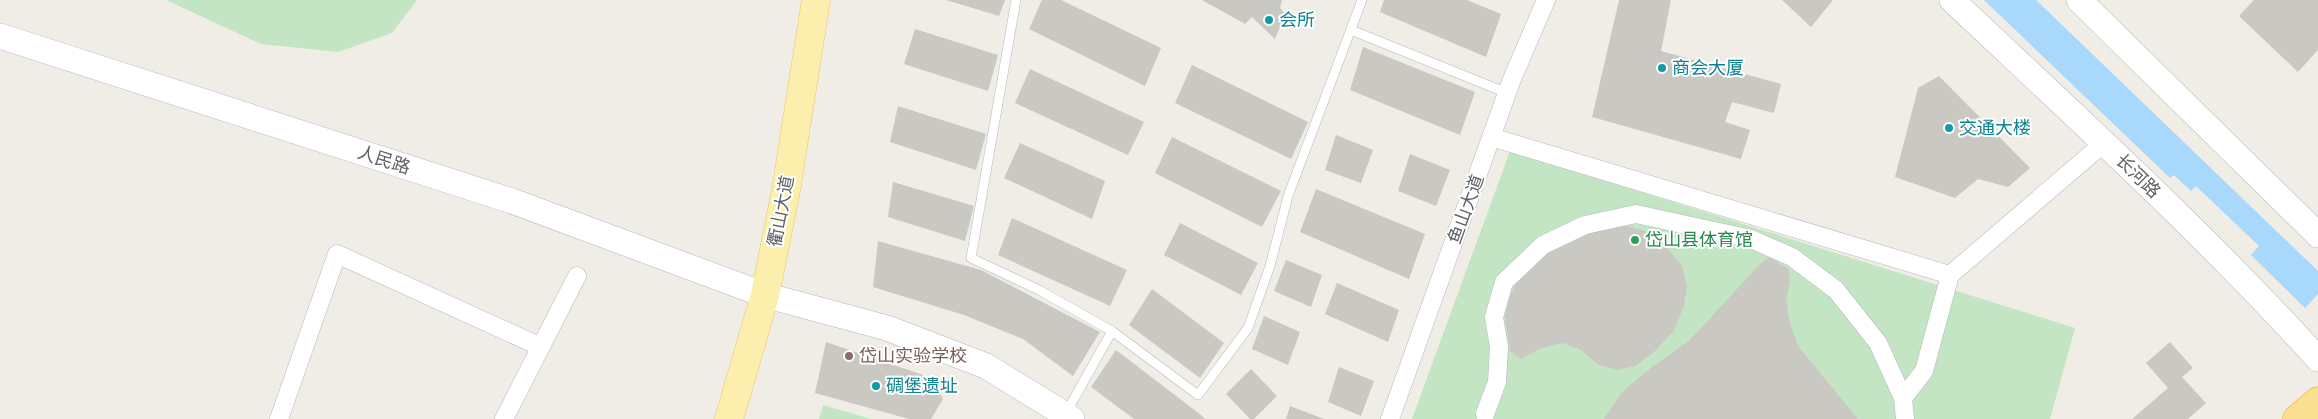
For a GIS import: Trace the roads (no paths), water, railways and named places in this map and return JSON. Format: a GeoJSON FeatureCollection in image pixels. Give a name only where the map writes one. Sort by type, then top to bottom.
{"type":"FeatureCollection","features":[{"type":"Feature","properties":{"kind":"highway"},"geometry":{"type":"LineString","coordinates":[[2297,419],[2318,401]]}},
{"type":"Feature","properties":{"kind":"main road","name":"衢山大道"},"geometry":{"type":"LineString","coordinates":[[729,419],[774,296],[786,190],[816,0]]}},
{"type":"Feature","properties":{"kind":"main road","name":"衢山大道"},"geometry":{"type":"LineString","coordinates":[[747,419],[774,296],[803,193],[833,0]]}},
{"type":"Feature","properties":{"kind":"street","name":"鱼山大道"},"geometry":{"type":"LineString","coordinates":[[1390,419],[1507,93],[1546,0]]}},
{"type":"Feature","properties":{"kind":"street","name":"长河路"},"geometry":{"type":"LineString","coordinates":[[1952,0],[2104,143],[2272,308],[2318,359]]}},
{"type":"Feature","properties":{"kind":"street"},"geometry":{"type":"LineString","coordinates":[[2079,0],[2318,235]]}},
{"type":"Feature","properties":{"kind":"street","name":"人民路"},"geometry":{"type":"LineString","coordinates":[[0,36],[512,201],[774,296],[887,328],[986,366],[1069,416]]}},
{"type":"Feature","properties":{"kind":"street"},"geometry":{"type":"LineString","coordinates":[[1491,137],[1950,276]]}},
{"type":"Feature","properties":{"kind":"street"},"geometry":{"type":"LineString","coordinates":[[1902,398],[1924,372],[1950,276],[2104,143]]}},
{"type":"Feature","properties":{"kind":"street"},"geometry":{"type":"LineString","coordinates":[[1485,414],[1497,382],[1500,347],[1494,317],[1504,282],[1542,245],[1585,225],[1636,214],[1751,238],[1792,257],[1836,290],[1878,343],[1902,398],[1905,419]]}},
{"type":"Feature","properties":{"kind":"street"},"geometry":{"type":"LineString","coordinates":[[279,419],[337,254],[540,347]]}},
{"type":"Feature","properties":{"kind":"street"},"geometry":{"type":"LineString","coordinates":[[504,419],[577,276]]}},
{"type":"Feature","properties":{"kind":"lane"},"geometry":{"type":"LineString","coordinates":[[1016,0],[971,258],[1039,290],[1112,331],[1198,395],[1248,328],[1270,266],[1288,196],[1362,0]]}},
{"type":"Feature","properties":{"kind":"lane"},"geometry":{"type":"LineString","coordinates":[[1351,30],[1507,93]]}},
{"type":"Feature","properties":{"kind":"lane"},"geometry":{"type":"LineString","coordinates":[[1069,416],[1112,331]]}},
{"type":"Feature","properties":{"kind":"water"},"geometry":{"type":"Polygon","coordinates":[[[1984,0],[2036,0],[2318,271],[2318,294],[2305,308],[2251,255],[2259,246],[2196,186],[2191,191],[2174,175],[2170,178],[1984,0]]]}},
{"type":"Feature","properties":{"kind":"place","name":"会所"},"geometry":{"type":"Point","coordinates":[1269,20]}},
{"type":"Feature","properties":{"kind":"place","name":"商会大厦"},"geometry":{"type":"Point","coordinates":[1662,68]}},
{"type":"Feature","properties":{"kind":"place","name":"交通大楼"},"geometry":{"type":"Point","coordinates":[1949,128]}},
{"type":"Feature","properties":{"kind":"place","name":"岱山县体育馆"},"geometry":{"type":"Point","coordinates":[1635,240]}},
{"type":"Feature","properties":{"kind":"place","name":"岱山实验学校"},"geometry":{"type":"Point","coordinates":[849,356]}},
{"type":"Feature","properties":{"kind":"place","name":"碉堡遗址"},"geometry":{"type":"Point","coordinates":[876,386]}}]}
